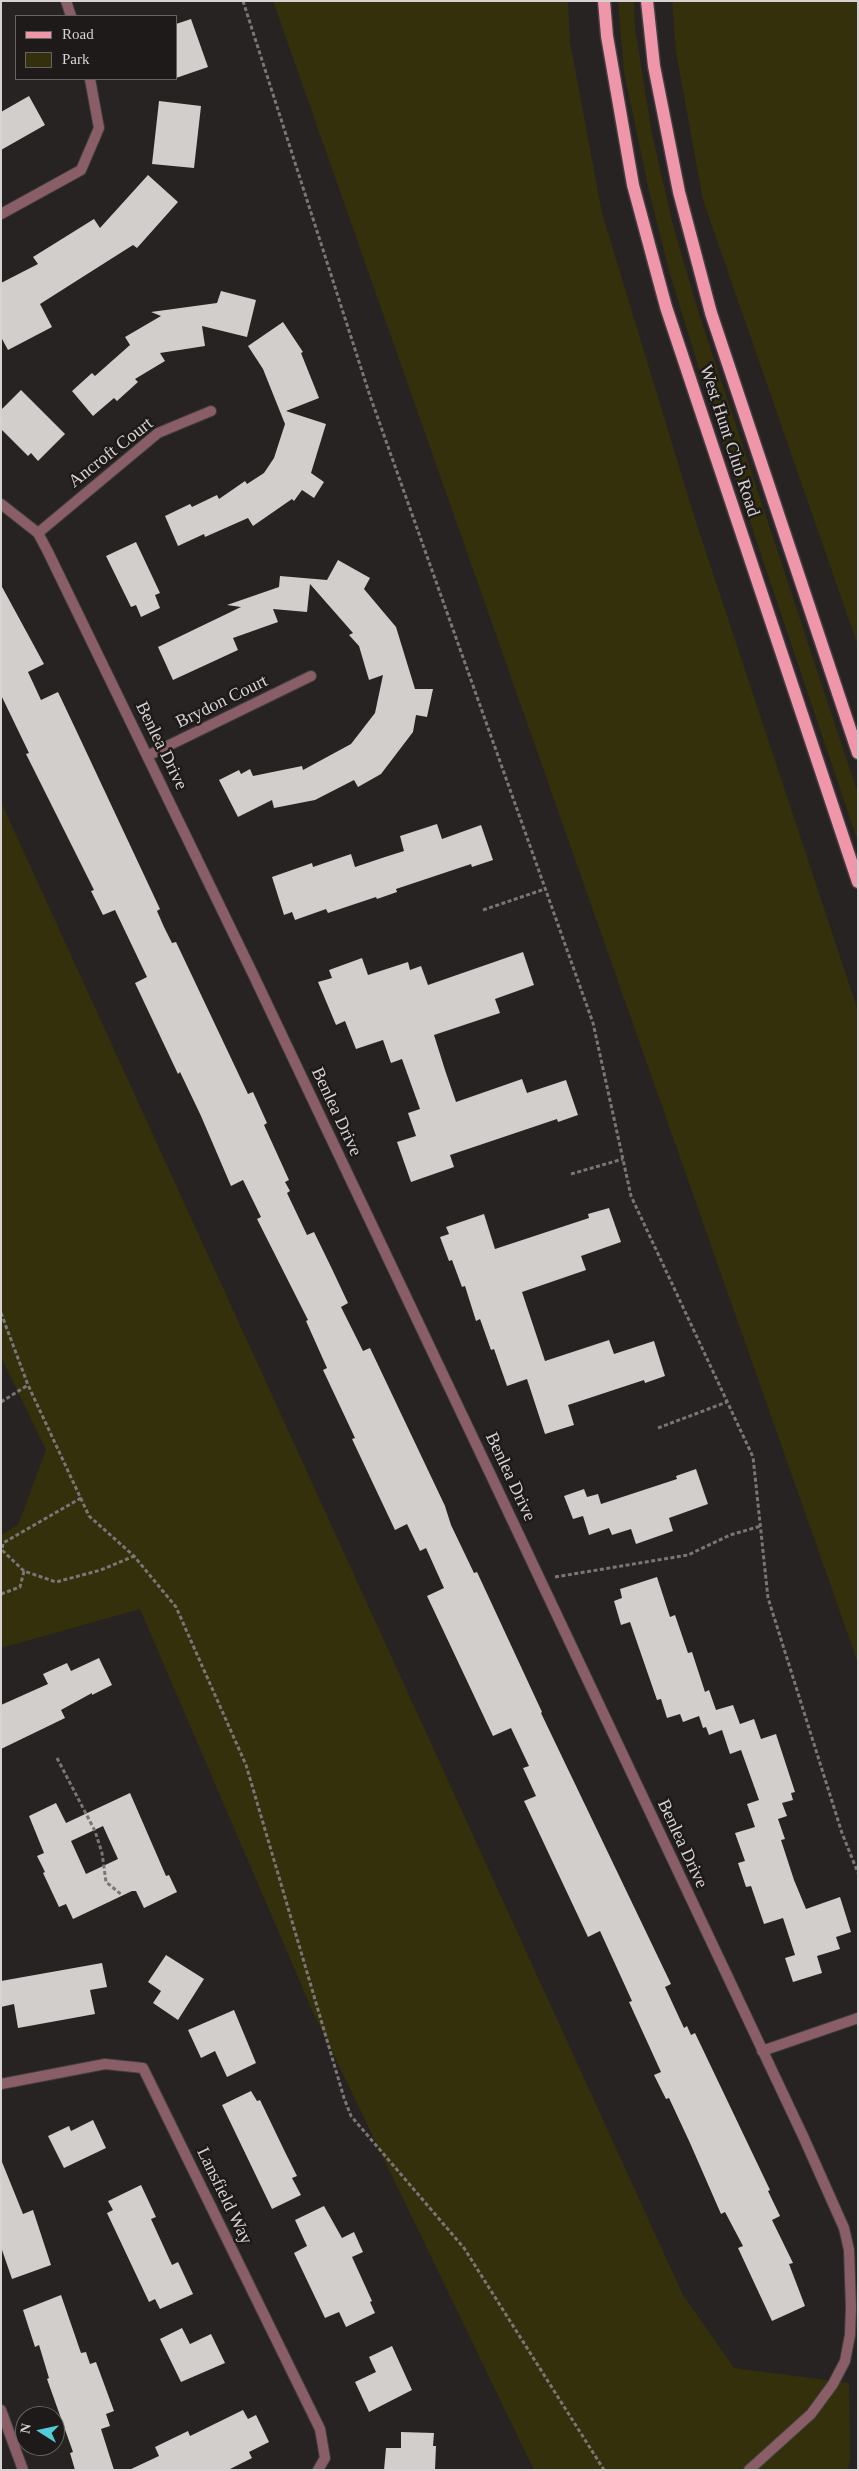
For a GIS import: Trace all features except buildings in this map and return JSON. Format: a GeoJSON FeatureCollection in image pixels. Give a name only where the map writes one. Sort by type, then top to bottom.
{"type":"FeatureCollection","features":[{"type":"Feature","properties":{"kind":"main road","name":"West Hunt Club Road"},"geometry":{"type":"LineString","coordinates":[[604,1],[607,36],[633,185],[666,306],[858,882]]}},
{"type":"Feature","properties":{"kind":"main road","name":"West Hunt Club Road"},"geometry":{"type":"LineString","coordinates":[[647,1],[654,66],[678,192],[711,314],[858,753]]}},
{"type":"Feature","properties":{"kind":"street"},"geometry":{"type":"LineString","coordinates":[[66,1],[71,15]]}},
{"type":"Feature","properties":{"kind":"street"},"geometry":{"type":"LineString","coordinates":[[1,214],[81,170],[100,128],[90,80]]}},
{"type":"Feature","properties":{"kind":"street","name":"Ancroft Court"},"geometry":{"type":"LineString","coordinates":[[38,533],[158,433],[211,411]]}},
{"type":"Feature","properties":{"kind":"street","name":"Benlea Drive"},"geometry":{"type":"LineString","coordinates":[[1,504],[38,533],[147,756],[540,1579],[844,2228],[849,2250],[851,2307],[850,2335],[845,2361],[833,2384],[811,2414],[748,2470]]}},
{"type":"Feature","properties":{"kind":"street","name":"Brydon Court"},"geometry":{"type":"LineString","coordinates":[[147,756],[311,676]]}},
{"type":"Feature","properties":{"kind":"street"},"geometry":{"type":"LineString","coordinates":[[762,2051],[858,2018]]}},
{"type":"Feature","properties":{"kind":"street","name":"Lansfield Way"},"geometry":{"type":"LineString","coordinates":[[1,2084],[105,2064],[143,2068],[320,2429],[325,2458],[318,2470]]}},
{"type":"Feature","properties":{"kind":"street"},"geometry":{"type":"LineString","coordinates":[[1,2410],[23,2470]]}},
{"type":"Feature","properties":{"kind":"path"},"geometry":{"type":"LineString","coordinates":[[243,1],[370,396],[593,1023],[631,1196],[754,1457],[768,1598],[842,1833],[858,1873]]}},
{"type":"Feature","properties":{"kind":"path"},"geometry":{"type":"LineString","coordinates":[[483,910],[545,889]]}},
{"type":"Feature","properties":{"kind":"path"},"geometry":{"type":"LineString","coordinates":[[571,1174],[623,1159]]}},
{"type":"Feature","properties":{"kind":"path"},"geometry":{"type":"LineString","coordinates":[[1,1313],[28,1385],[89,1516],[134,1556],[176,1607],[246,1765],[341,2089],[351,2116],[464,2248],[604,2470]]}},
{"type":"Feature","properties":{"kind":"path"},"geometry":{"type":"LineString","coordinates":[[1,1402],[28,1385]]}},
{"type":"Feature","properties":{"kind":"path"},"geometry":{"type":"LineString","coordinates":[[658,1428],[728,1402]]}},
{"type":"Feature","properties":{"kind":"path"},"geometry":{"type":"LineString","coordinates":[[81,1498],[3,1543],[2,1550],[24,1571],[56,1582],[101,1570],[134,1556]]}},
{"type":"Feature","properties":{"kind":"path"},"geometry":{"type":"LineString","coordinates":[[540,1579],[688,1555],[730,1535],[761,1526]]}},
{"type":"Feature","properties":{"kind":"path"},"geometry":{"type":"LineString","coordinates":[[1,1594],[20,1587],[24,1571]]}},
{"type":"Feature","properties":{"kind":"path"},"geometry":{"type":"LineString","coordinates":[[57,1758],[95,1831],[102,1853],[106,1882],[122,1895]]}},
{"type":"Feature","properties":{"kind":"green space"},"geometry":{"type":"Polygon","coordinates":[[[273,1],[568,1],[570,42],[602,213],[695,519],[858,1011],[858,1663],[273,1]]]}},
{"type":"Feature","properties":{"kind":"green space"},"geometry":{"type":"Polygon","coordinates":[[[618,1],[634,1],[635,28],[652,134],[673,225],[699,314],[858,794],[858,842],[703,382],[670,274],[649,191],[624,72],[618,1]]]}},
{"type":"Feature","properties":{"kind":"green space"},"geometry":{"type":"Polygon","coordinates":[[[672,1],[858,1],[858,646],[703,200],[676,52],[672,1]]]}},
{"type":"Feature","properties":{"kind":"green space"},"geometry":{"type":"Polygon","coordinates":[[[1,802],[683,2295],[734,2368],[849,2383],[850,2458],[848,2470],[534,2470],[313,2012],[140,1609],[1,1648],[1,1535],[18,1525],[46,1450],[1,1357],[1,802]]]}}]}
